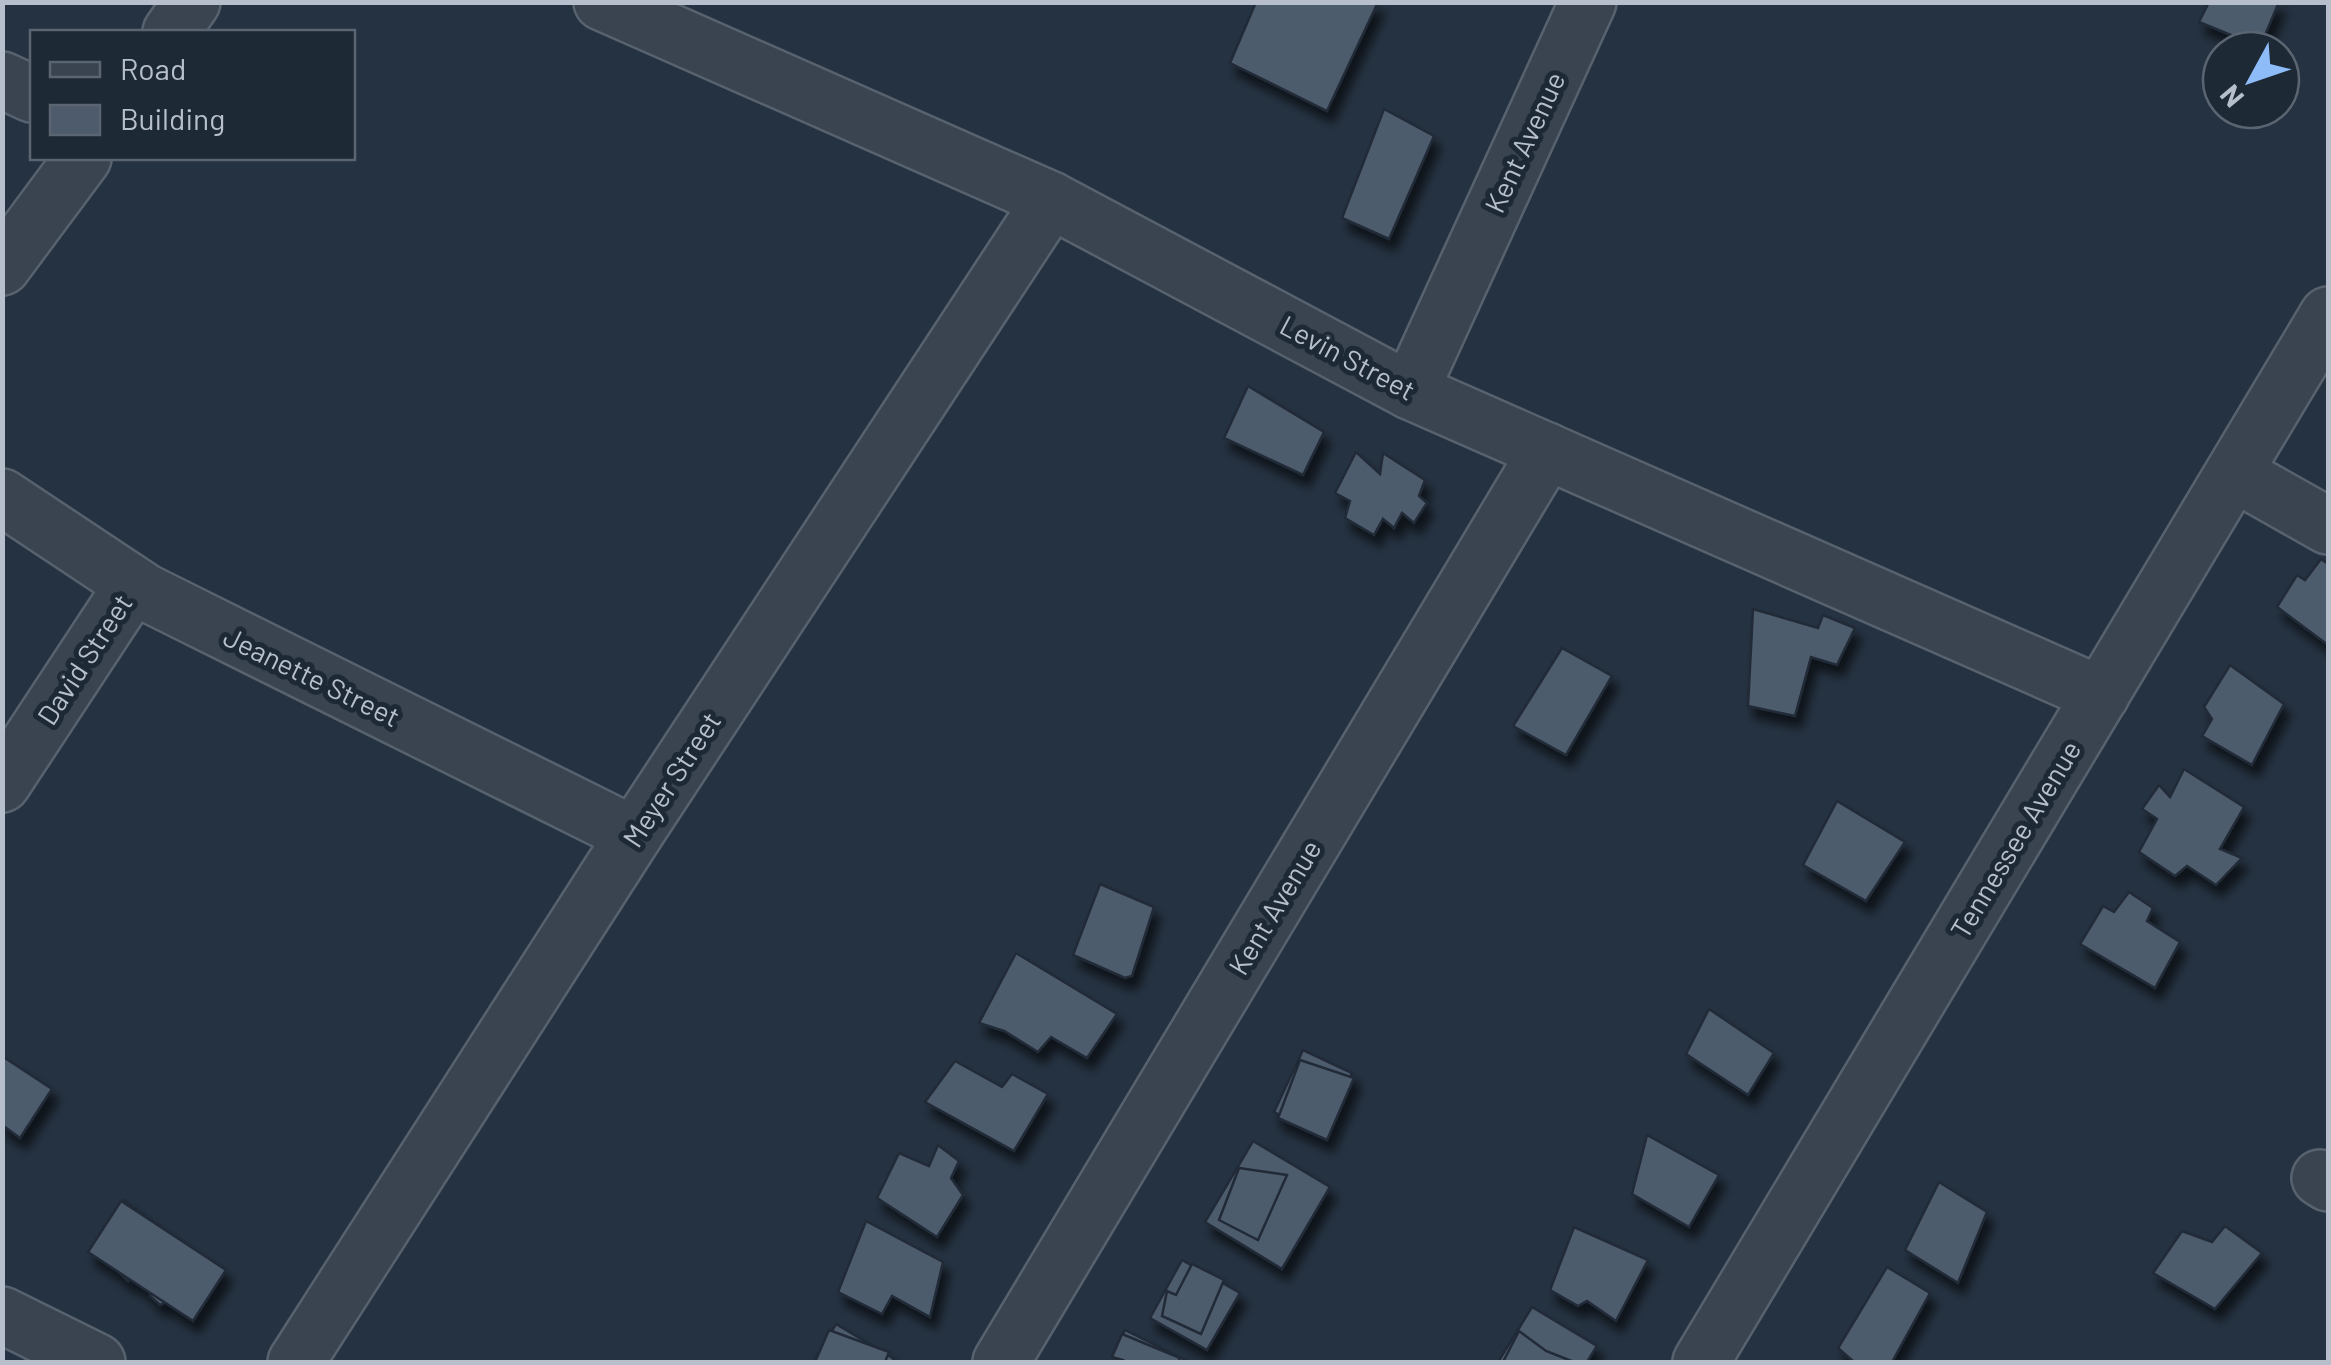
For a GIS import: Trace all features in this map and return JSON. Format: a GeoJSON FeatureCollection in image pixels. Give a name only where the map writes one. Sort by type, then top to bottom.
{"type":"FeatureCollection","features":[{"type":"Feature","properties":{"kind":"street"},"geometry":{"type":"LineString","coordinates":[[172,30],[192,2]]}},
{"type":"Feature","properties":{"kind":"street","name":"Levin Street"},"geometry":{"type":"LineString","coordinates":[[602,2],[1051,200],[1410,391],[2100,695]]}},
{"type":"Feature","properties":{"kind":"street","name":"Kent Avenue"},"geometry":{"type":"LineString","coordinates":[[1410,391],[1588,2]]}},
{"type":"Feature","properties":{"kind":"street"},"geometry":{"type":"LineString","coordinates":[[2,80],[30,93]]}},
{"type":"Feature","properties":{"kind":"street"},"geometry":{"type":"LineString","coordinates":[[2,266],[81,160]]}},
{"type":"Feature","properties":{"kind":"street","name":"Meyer Street"},"geometry":{"type":"LineString","coordinates":[[296,1362],[634,836],[1051,200]]}},
{"type":"Feature","properties":{"kind":"street","name":"Tennessee Avenue"},"geometry":{"type":"LineString","coordinates":[[1701,1362],[2328,315]]}},
{"type":"Feature","properties":{"kind":"street","name":"Kent Avenue"},"geometry":{"type":"LineString","coordinates":[[1000,1362],[1547,451]]}},
{"type":"Feature","properties":{"kind":"street"},"geometry":{"type":"LineString","coordinates":[[2234,472],[2328,526]]}},
{"type":"Feature","properties":{"kind":"street","name":"Jeanette Street"},"geometry":{"type":"LineString","coordinates":[[2,497],[145,592],[634,836]]}},
{"type":"Feature","properties":{"kind":"street","name":"David Street"},"geometry":{"type":"LineString","coordinates":[[2,784],[134,584]]}},
{"type":"Feature","properties":{"kind":"street"},"geometry":{"type":"LineString","coordinates":[[2,1315],[97,1362]]}},
{"type":"Feature","properties":{"kind":"building"},"geometry":{"type":"Polygon","coordinates":[[[1256,2],[1378,2],[1327,111],[1230,63],[1256,2]]]}},
{"type":"Feature","properties":{"kind":"building"},"geometry":{"type":"Polygon","coordinates":[[[2209,2],[2279,2],[2267,30],[2219,30],[2199,22],[2209,2]]]}},
{"type":"Feature","properties":{"kind":"building"},"geometry":{"type":"Polygon","coordinates":[[[1384,109],[1434,136],[1389,239],[1342,218],[1384,109]]]}},
{"type":"Feature","properties":{"kind":"building"},"geometry":{"type":"Polygon","coordinates":[[[1248,386],[1324,432],[1303,475],[1224,438],[1248,386]]]}},
{"type":"Feature","properties":{"kind":"building"},"geometry":{"type":"Polygon","coordinates":[[[1356,452],[1380,474],[1383,453],[1425,480],[1419,496],[1427,503],[1414,523],[1402,513],[1394,528],[1383,519],[1374,535],[1345,518],[1350,501],[1335,493],[1356,452]]]}},
{"type":"Feature","properties":{"kind":"building"},"geometry":{"type":"Polygon","coordinates":[[[2321,559],[2328,564],[2328,645],[2277,607],[2297,575],[2305,580],[2321,559]]]}},
{"type":"Feature","properties":{"kind":"building"},"geometry":{"type":"Polygon","coordinates":[[[1753,609],[1818,628],[1823,615],[1855,628],[1837,665],[1811,657],[1795,716],[1748,706],[1753,609]]]}},
{"type":"Feature","properties":{"kind":"building"},"geometry":{"type":"Polygon","coordinates":[[[1562,648],[1612,676],[1566,755],[1513,726],[1562,648]]]}},
{"type":"Feature","properties":{"kind":"building"},"geometry":{"type":"Polygon","coordinates":[[[2230,665],[2284,704],[2252,765],[2202,736],[2212,719],[2204,707],[2230,665]]]}},
{"type":"Feature","properties":{"kind":"building"},"geometry":{"type":"Polygon","coordinates":[[[2184,769],[2244,807],[2220,849],[2242,858],[2216,885],[2187,866],[2175,876],[2139,852],[2157,819],[2142,809],[2159,785],[2170,797],[2184,769]]]}},
{"type":"Feature","properties":{"kind":"building"},"geometry":{"type":"Polygon","coordinates":[[[1837,801],[1905,842],[1866,901],[1803,865],[1837,801]]]}},
{"type":"Feature","properties":{"kind":"building"},"geometry":{"type":"Polygon","coordinates":[[[1100,884],[1154,907],[1132,976],[1125,978],[1073,955],[1100,884]]]}},
{"type":"Feature","properties":{"kind":"building"},"geometry":{"type":"Polygon","coordinates":[[[2129,892],[2153,908],[2147,921],[2180,942],[2155,988],[2080,944],[2103,906],[2114,912],[2129,892]]]}},
{"type":"Feature","properties":{"kind":"building"},"geometry":{"type":"Polygon","coordinates":[[[1016,953],[1117,1014],[1087,1058],[1051,1037],[1038,1052],[1004,1031],[979,1023],[1016,953]]]}},
{"type":"Feature","properties":{"kind":"building"},"geometry":{"type":"Polygon","coordinates":[[[1709,1009],[1774,1053],[1748,1095],[1686,1054],[1709,1009]]]}},
{"type":"Feature","properties":{"kind":"building"},"geometry":{"type":"Polygon","coordinates":[[[1303,1050],[1352,1073],[1323,1136],[1274,1112],[1303,1050]]]}},
{"type":"Feature","properties":{"kind":"building"},"geometry":{"type":"Polygon","coordinates":[[[2,1056],[52,1089],[20,1138],[2,1125],[2,1056]]]}},
{"type":"Feature","properties":{"kind":"building"},"geometry":{"type":"Polygon","coordinates":[[[1300,1060],[1354,1078],[1327,1140],[1278,1118],[1300,1060]]]}},
{"type":"Feature","properties":{"kind":"building"},"geometry":{"type":"Polygon","coordinates":[[[955,1061],[1002,1087],[1012,1074],[1048,1094],[1014,1151],[925,1102],[955,1061]]]}},
{"type":"Feature","properties":{"kind":"building"},"geometry":{"type":"Polygon","coordinates":[[[1647,1135],[1719,1175],[1689,1227],[1632,1194],[1647,1135]]]}},
{"type":"Feature","properties":{"kind":"building"},"geometry":{"type":"Polygon","coordinates":[[[1253,1141],[1330,1187],[1282,1269],[1205,1222],[1253,1141]]]}},
{"type":"Feature","properties":{"kind":"building"},"geometry":{"type":"Polygon","coordinates":[[[938,1145],[959,1161],[951,1178],[963,1195],[937,1237],[877,1198],[899,1153],[929,1166],[938,1145]]]}},
{"type":"Feature","properties":{"kind":"building"},"geometry":{"type":"Polygon","coordinates":[[[1239,1168],[1287,1175],[1258,1240],[1219,1220],[1239,1168]]]}},
{"type":"Feature","properties":{"kind":"building"},"geometry":{"type":"Polygon","coordinates":[[[1939,1182],[1987,1212],[1958,1283],[1905,1250],[1939,1182]]]}},
{"type":"Feature","properties":{"kind":"building"},"geometry":{"type":"Polygon","coordinates":[[[124,1200],[217,1268],[192,1315],[171,1300],[160,1305],[150,1296],[156,1289],[132,1275],[128,1281],[96,1251],[124,1200]]]}},
{"type":"Feature","properties":{"kind":"building"},"geometry":{"type":"Polygon","coordinates":[[[121,1201],[226,1270],[193,1321],[88,1252],[121,1201]]]}},
{"type":"Feature","properties":{"kind":"building"},"geometry":{"type":"Polygon","coordinates":[[[866,1221],[943,1262],[930,1317],[892,1296],[882,1314],[838,1292],[866,1221]]]}},
{"type":"Feature","properties":{"kind":"building"},"geometry":{"type":"Polygon","coordinates":[[[2225,1226],[2262,1253],[2215,1309],[2153,1273],[2182,1231],[2212,1242],[2225,1226]]]}},
{"type":"Feature","properties":{"kind":"building"},"geometry":{"type":"Polygon","coordinates":[[[1574,1227],[1648,1260],[1616,1321],[1587,1301],[1578,1306],[1550,1290],[1574,1227]]]}},
{"type":"Feature","properties":{"kind":"building"},"geometry":{"type":"Polygon","coordinates":[[[1182,1260],[1240,1293],[1207,1350],[1150,1318],[1182,1260]]]}},
{"type":"Feature","properties":{"kind":"building"},"geometry":{"type":"Polygon","coordinates":[[[1192,1264],[1224,1280],[1201,1334],[1162,1316],[1167,1291],[1176,1295],[1192,1264]]]}},
{"type":"Feature","properties":{"kind":"building"},"geometry":{"type":"Polygon","coordinates":[[[1887,1267],[1930,1293],[1892,1362],[1854,1362],[1838,1348],[1887,1267]]]}},
{"type":"Feature","properties":{"kind":"building"},"geometry":{"type":"Polygon","coordinates":[[[1532,1307],[1597,1346],[1587,1362],[1498,1362],[1532,1307]]]}},
{"type":"Feature","properties":{"kind":"building"},"geometry":{"type":"Polygon","coordinates":[[[836,1324],[894,1359],[813,1362],[836,1324]]]}},
{"type":"Feature","properties":{"kind":"building"},"geometry":{"type":"Polygon","coordinates":[[[829,1330],[889,1352],[885,1362],[815,1362],[829,1330]]]}},
{"type":"Feature","properties":{"kind":"building"},"geometry":{"type":"Polygon","coordinates":[[[1125,1330],[1189,1362],[1123,1362],[1113,1354],[1125,1330]]]}},
{"type":"Feature","properties":{"kind":"building"},"geometry":{"type":"Polygon","coordinates":[[[1519,1331],[1546,1351],[1574,1362],[1503,1362],[1519,1331]]]}},
{"type":"Feature","properties":{"kind":"building"},"geometry":{"type":"Polygon","coordinates":[[[1122,1334],[1180,1358],[1178,1362],[1122,1362],[1112,1357],[1122,1334]]]}}]}
